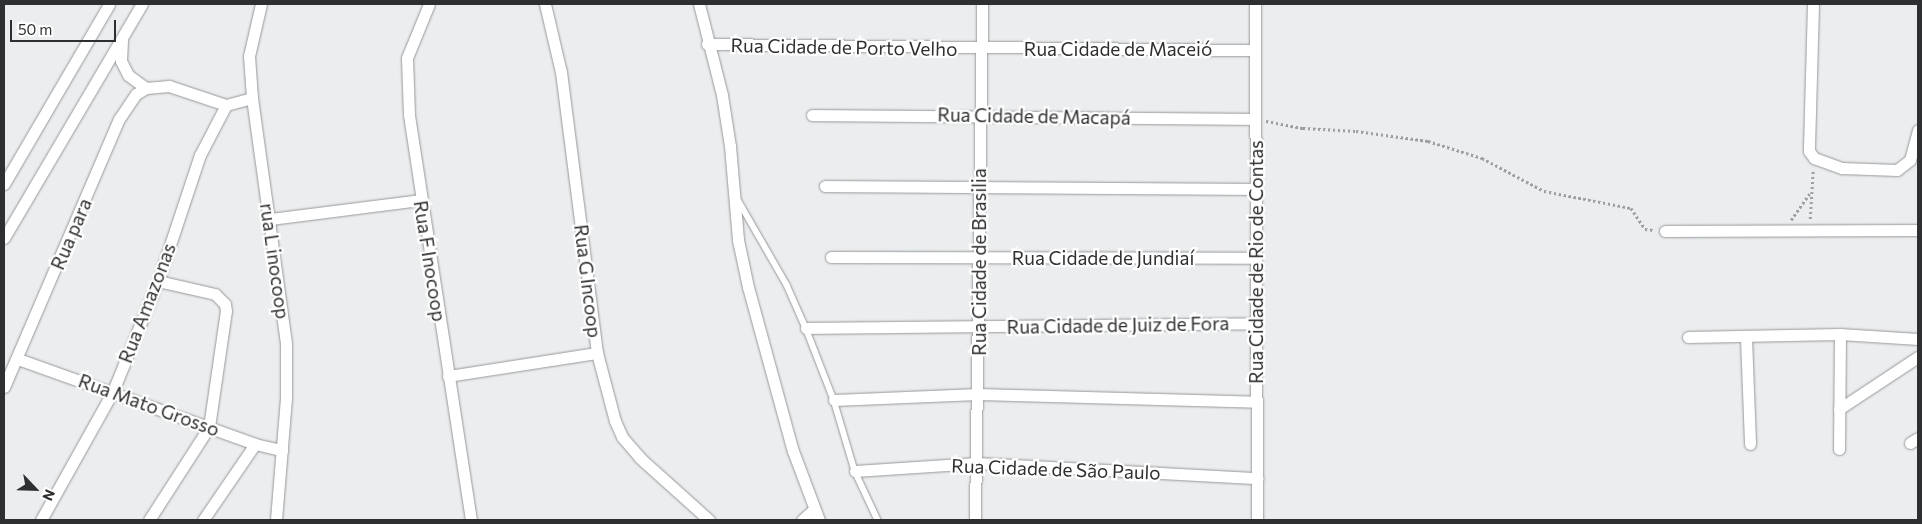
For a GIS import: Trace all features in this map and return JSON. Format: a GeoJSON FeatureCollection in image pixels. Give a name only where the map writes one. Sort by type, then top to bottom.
{"type":"FeatureCollection","features":[{"type":"Feature","properties":{"kind":"street"},"geometry":{"type":"LineString","coordinates":[[4,184],[109,4]]}},
{"type":"Feature","properties":{"kind":"street"},"geometry":{"type":"LineString","coordinates":[[4,238],[142,4]]}},
{"type":"Feature","properties":{"kind":"street","name":"rua L inocoop"},"geometry":{"type":"LineString","coordinates":[[261,4],[249,56],[252,98],[286,344],[282,450],[276,520]]}},
{"type":"Feature","properties":{"kind":"street","name":"Rua F Inocoop"},"geometry":{"type":"LineString","coordinates":[[429,4],[407,58],[409,115],[420,200],[471,520]]}},
{"type":"Feature","properties":{"kind":"street","name":"Rua G Incoop"},"geometry":{"type":"LineString","coordinates":[[545,4],[561,72],[597,353],[622,436],[640,458],[709,520]]}},
{"type":"Feature","properties":{"kind":"street"},"geometry":{"type":"LineString","coordinates":[[699,4],[707,44],[722,95],[735,194],[738,240],[748,287],[793,451],[819,520]]}},
{"type":"Feature","properties":{"kind":"street","name":"Rua Cidade de Brasilia"},"geometry":{"type":"LineString","coordinates":[[975,520],[978,463],[980,326],[978,257],[982,4]]}},
{"type":"Feature","properties":{"kind":"street","name":"Rua Cidade de Rio de Contas"},"geometry":{"type":"LineString","coordinates":[[1255,4],[1258,520]]}},
{"type":"Feature","properties":{"kind":"street"},"geometry":{"type":"LineString","coordinates":[[1813,4],[1810,151],[1814,158],[1842,168],[1897,170],[1910,160],[1918,130]]}},
{"type":"Feature","properties":{"kind":"street"},"geometry":{"type":"LineString","coordinates":[[122,38],[121,61],[128,75],[146,88],[169,86],[226,105],[252,98]]}},
{"type":"Feature","properties":{"kind":"street","name":"Rua Cidade de Porto Velho"},"geometry":{"type":"LineString","coordinates":[[707,44],[982,49]]}},
{"type":"Feature","properties":{"kind":"street","name":"Rua Cidade de Maceió"},"geometry":{"type":"LineString","coordinates":[[982,49],[1255,50]]}},
{"type":"Feature","properties":{"kind":"street","name":"Rua para"},"geometry":{"type":"LineString","coordinates":[[4,387],[18,359],[119,119],[136,94],[146,88]]}},
{"type":"Feature","properties":{"kind":"street","name":"Rua Amazonas"},"geometry":{"type":"LineString","coordinates":[[41,520],[113,391],[158,281],[200,155],[226,105]]}},
{"type":"Feature","properties":{"kind":"street","name":"Rua Cidade de Macapá"},"geometry":{"type":"LineString","coordinates":[[812,115],[1255,118]]}},
{"type":"Feature","properties":{"kind":"street"},"geometry":{"type":"LineString","coordinates":[[825,186],[1255,189]]}},
{"type":"Feature","properties":{"kind":"street"},"geometry":{"type":"LineString","coordinates":[[270,219],[420,200]]}},
{"type":"Feature","properties":{"kind":"street"},"geometry":{"type":"LineString","coordinates":[[1665,231],[1918,230]]}},
{"type":"Feature","properties":{"kind":"street","name":"Rua Cidade de Jundiaí"},"geometry":{"type":"LineString","coordinates":[[831,257],[1255,258]]}},
{"type":"Feature","properties":{"kind":"street"},"geometry":{"type":"LineString","coordinates":[[149,520],[209,427],[225,304],[215,294],[158,281]]}},
{"type":"Feature","properties":{"kind":"street","name":"Rua Cidade de Juiz de Fora"},"geometry":{"type":"LineString","coordinates":[[806,328],[1256,323]]}},
{"type":"Feature","properties":{"kind":"street"},"geometry":{"type":"LineString","coordinates":[[1838,449],[1840,334]]}},
{"type":"Feature","properties":{"kind":"street"},"geometry":{"type":"LineString","coordinates":[[1688,337],[1746,338],[1840,334],[1918,339]]}},
{"type":"Feature","properties":{"kind":"street"},"geometry":{"type":"LineString","coordinates":[[1746,338],[1750,444]]}},
{"type":"Feature","properties":{"kind":"street"},"geometry":{"type":"LineString","coordinates":[[448,376],[597,353]]}},
{"type":"Feature","properties":{"kind":"street"},"geometry":{"type":"LineString","coordinates":[[1839,409],[1918,357]]}},
{"type":"Feature","properties":{"kind":"street","name":"Rua Mato Grosso"},"geometry":{"type":"LineString","coordinates":[[18,359],[113,391],[255,444],[282,450]]}},
{"type":"Feature","properties":{"kind":"street"},"geometry":{"type":"LineString","coordinates":[[834,400],[978,394],[1257,402]]}},
{"type":"Feature","properties":{"kind":"street"},"geometry":{"type":"LineString","coordinates":[[203,520],[255,444]]}},
{"type":"Feature","properties":{"kind":"street","name":"Rua Cidade de São Paulo"},"geometry":{"type":"LineString","coordinates":[[854,471],[978,463],[1258,478]]}},
{"type":"Feature","properties":{"kind":"street"},"geometry":{"type":"LineString","coordinates":[[802,520],[814,510]]}},
{"type":"Feature","properties":{"kind":"lane"},"geometry":{"type":"LineString","coordinates":[[735,194],[787,285],[806,328],[834,400],[854,471],[878,520]]}},
{"type":"Feature","properties":{"kind":"path"},"geometry":{"type":"LineString","coordinates":[[1255,118],[1303,128],[1356,131],[1428,141],[1482,158],[1544,191],[1631,208],[1646,229],[1665,231]]}},
{"type":"Feature","properties":{"kind":"path"},"geometry":{"type":"LineString","coordinates":[[1812,230],[1810,193],[1814,158]]}},
{"type":"Feature","properties":{"kind":"path"},"geometry":{"type":"LineString","coordinates":[[1786,231],[1794,211],[1810,193]]}}]}
